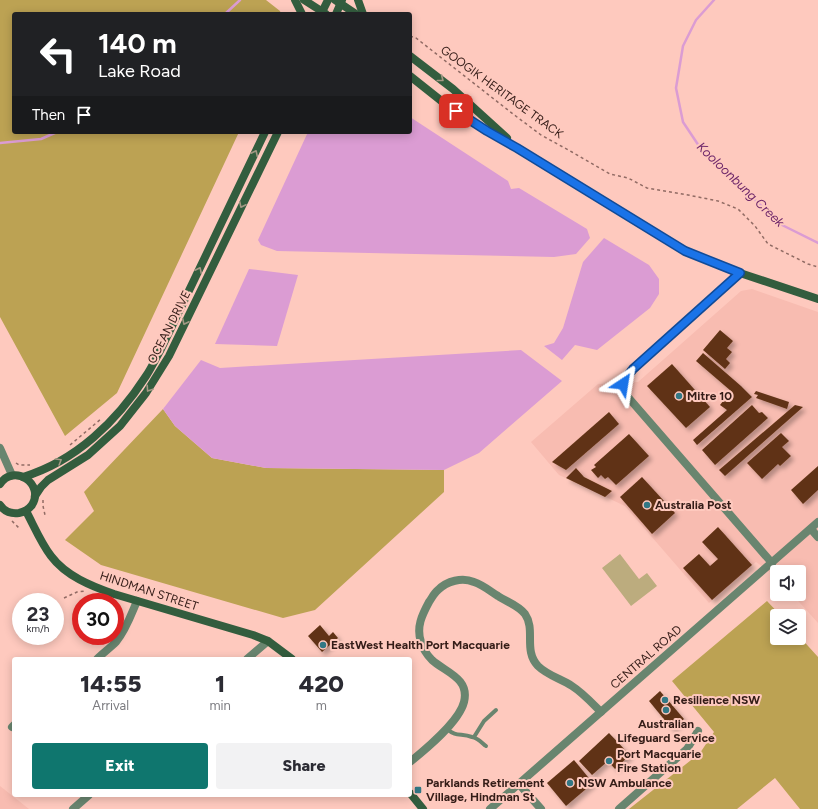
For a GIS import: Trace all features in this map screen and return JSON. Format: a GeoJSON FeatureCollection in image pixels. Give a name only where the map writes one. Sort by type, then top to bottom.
{"type":"FeatureCollection","features":[{"type":"Feature","properties":{"kind":"main road"},"geometry":{"type":"LineString","coordinates":[[296,0],[301,12]]}},
{"type":"Feature","properties":{"kind":"main road"},"geometry":{"type":"LineString","coordinates":[[304,0],[322,12]]}},
{"type":"Feature","properties":{"kind":"main road"},"geometry":{"type":"LineString","coordinates":[[323,12],[328,0]]}},
{"type":"Feature","properties":{"kind":"main road"},"geometry":{"type":"LineString","coordinates":[[358,0],[362,12]]}},
{"type":"Feature","properties":{"kind":"main road"},"geometry":{"type":"LineString","coordinates":[[337,12],[340,1],[354,12]]}},
{"type":"Feature","properties":{"kind":"main road"},"geometry":{"type":"LineString","coordinates":[[412,58],[453,89],[517,148]]}},
{"type":"Feature","properties":{"kind":"main road"},"geometry":{"type":"LineString","coordinates":[[412,78],[444,103],[487,131],[685,251],[740,273],[818,299]]}},
{"type":"Feature","properties":{"kind":"main road","name":"OCEAN DRIVE"},"geometry":{"type":"LineString","coordinates":[[23,477],[43,470],[80,448],[114,419],[139,387],[161,349],[264,134]]}},
{"type":"Feature","properties":{"kind":"main road","name":"OCEAN DRIVE"},"geometry":{"type":"LineString","coordinates":[[26,511],[32,504],[40,487],[48,480],[88,455],[124,421],[146,393],[169,356],[277,134]]}},
{"type":"Feature","properties":{"kind":"main road"},"geometry":{"type":"LineString","coordinates":[[0,484],[12,475],[23,477],[32,485],[35,496]]}},
{"type":"Feature","properties":{"kind":"main road"},"geometry":{"type":"LineString","coordinates":[[1,506],[7,511],[13,513],[26,511]]}},
{"type":"Feature","properties":{"kind":"main road","name":"HINDMAN STREET"},"geometry":{"type":"LineString","coordinates":[[26,511],[52,557],[65,569],[81,580],[97,588],[137,601],[252,635],[268,642],[289,657]]}},
{"type":"Feature","properties":{"kind":"main road"},"geometry":{"type":"LineString","coordinates":[[412,795],[423,809]]}},
{"type":"Feature","properties":{"kind":"street"},"geometry":{"type":"LineString","coordinates":[[740,273],[633,369],[623,384],[626,396],[772,562]]}},
{"type":"Feature","properties":{"kind":"street"},"geometry":{"type":"LineString","coordinates":[[0,448],[12,475]]}},
{"type":"Feature","properties":{"kind":"street","name":"CENTRAL ROAD"},"geometry":{"type":"LineString","coordinates":[[490,809],[818,522]]}},
{"type":"Feature","properties":{"kind":"street"},"geometry":{"type":"LineString","coordinates":[[811,529],[818,537]]}},
{"type":"Feature","properties":{"kind":"street"},"geometry":{"type":"LineString","coordinates":[[412,760],[447,729],[453,722],[464,702],[465,693],[463,686],[458,679],[431,659],[426,653],[419,636],[418,628],[422,616],[436,591],[454,581],[463,579],[474,581],[520,609],[530,624],[529,646],[537,665],[547,673],[571,685],[581,692],[601,712]]}},
{"type":"Feature","properties":{"kind":"street"},"geometry":{"type":"LineString","coordinates":[[99,657],[122,634],[137,601]]}},
{"type":"Feature","properties":{"kind":"street"},"geometry":{"type":"LineString","coordinates":[[249,657],[268,642]]}},
{"type":"Feature","properties":{"kind":"street"},"geometry":{"type":"LineString","coordinates":[[619,809],[687,749],[698,731]]}},
{"type":"Feature","properties":{"kind":"street"},"geometry":{"type":"LineString","coordinates":[[519,784],[541,809]]}},
{"type":"Feature","properties":{"kind":"street"},"geometry":{"type":"LineString","coordinates":[[73,809],[87,797]]}},
{"type":"Feature","properties":{"kind":"lane"},"geometry":{"type":"LineString","coordinates":[[474,737],[484,721],[496,710]]}},
{"type":"Feature","properties":{"kind":"lane"},"geometry":{"type":"LineString","coordinates":[[447,729],[455,735],[474,737],[486,746]]}},
{"type":"Feature","properties":{"kind":"path","name":"GOOGIK HERITAGE TRACK"},"geometry":{"type":"LineString","coordinates":[[412,37],[416,38],[450,66],[541,135],[610,174],[628,178],[647,188],[718,201],[738,209],[755,226],[768,244],[808,264],[818,267]]}},
{"type":"Feature","properties":{"kind":"path"},"geometry":{"type":"LineString","coordinates":[[68,446],[103,417]]}},
{"type":"Feature","properties":{"kind":"path"},"geometry":{"type":"LineString","coordinates":[[14,459],[19,465],[34,465]]}},
{"type":"Feature","properties":{"kind":"path"},"geometry":{"type":"LineString","coordinates":[[64,598],[76,592],[85,591]]}},
{"type":"Feature","properties":{"kind":"shaded area"},"geometry":{"type":"Polygon","coordinates":[[[0,0],[266,0],[280,11],[12,12],[12,134],[238,134],[117,393],[65,436],[0,317],[0,0]]]}},
{"type":"Feature","properties":{"kind":"shaded area"},"geometry":{"type":"Polygon","coordinates":[[[412,118],[508,181],[511,189],[519,188],[587,229],[590,238],[576,254],[554,257],[277,251],[261,245],[258,240],[307,134],[412,134],[412,118]]]}},
{"type":"Feature","properties":{"kind":"shaded area"},"geometry":{"type":"Polygon","coordinates":[[[604,238],[649,265],[659,279],[659,294],[650,308],[597,350],[575,345],[562,360],[544,346],[554,343],[563,328],[583,262],[604,238]]]}},
{"type":"Feature","properties":{"kind":"shaded area"},"geometry":{"type":"Polygon","coordinates":[[[249,269],[298,275],[277,346],[215,344],[249,269]]]}},
{"type":"Feature","properties":{"kind":"shaded area"},"geometry":{"type":"Polygon","coordinates":[[[752,289],[818,312],[818,623],[798,601],[806,601],[806,565],[770,565],[770,572],[756,562],[709,603],[625,506],[559,475],[531,442],[598,384],[638,382],[741,291],[752,289]]]}},
{"type":"Feature","properties":{"kind":"shaded area"},"geometry":{"type":"Polygon","coordinates":[[[521,350],[562,381],[479,453],[444,470],[266,468],[212,458],[175,426],[163,409],[201,360],[220,368],[521,350]]]}},
{"type":"Feature","properties":{"kind":"shaded area"},"geometry":{"type":"Polygon","coordinates":[[[163,409],[175,426],[212,458],[266,468],[444,470],[444,492],[315,610],[283,618],[101,565],[65,540],[94,511],[84,492],[163,409]]]}},
{"type":"Feature","properties":{"kind":"shaded area"},"geometry":{"type":"Polygon","coordinates":[[[620,554],[639,579],[647,573],[657,586],[631,606],[602,568],[620,554]]]}},
{"type":"Feature","properties":{"kind":"shaded area"},"geometry":{"type":"Polygon","coordinates":[[[767,601],[774,609],[770,609],[770,645],[806,645],[806,644],[818,657],[818,809],[800,809],[775,778],[737,809],[629,809],[700,753],[714,732],[672,681],[767,601]]]}},
{"type":"Feature","properties":{"kind":"shaded area"},"geometry":{"type":"Polygon","coordinates":[[[0,786],[29,809],[0,809],[0,786]]]}},
{"type":"Feature","properties":{"kind":"building"},"geometry":{"type":"Polygon","coordinates":[[[720,330],[733,341],[727,348],[732,352],[726,359],[730,363],[725,369],[703,350],[720,330]]]}},
{"type":"Feature","properties":{"kind":"building"},"geometry":{"type":"Polygon","coordinates":[[[703,353],[752,397],[697,445],[693,440],[727,410],[720,405],[731,391],[696,361],[703,353]]]}},
{"type":"Feature","properties":{"kind":"building","name":"Mitre 10"},"geometry":{"type":"Polygon","coordinates":[[[672,364],[710,407],[686,428],[647,386],[672,364]]]}},
{"type":"Feature","properties":{"kind":"building"},"geometry":{"type":"Polygon","coordinates":[[[756,391],[789,402],[787,409],[756,398],[758,395],[754,394],[756,391]]]}},
{"type":"Feature","properties":{"kind":"building"},"geometry":{"type":"Polygon","coordinates":[[[752,405],[759,413],[762,412],[768,418],[715,465],[702,450],[752,405]]]}},
{"type":"Feature","properties":{"kind":"building"},"geometry":{"type":"Polygon","coordinates":[[[795,405],[803,407],[725,476],[719,470],[795,405]]]}},
{"type":"Feature","properties":{"kind":"building"},"geometry":{"type":"Polygon","coordinates":[[[609,412],[619,424],[566,470],[552,462],[609,412]]]}},
{"type":"Feature","properties":{"kind":"building"},"geometry":{"type":"Polygon","coordinates":[[[781,433],[789,441],[782,447],[791,456],[780,466],[778,464],[762,479],[747,463],[781,433]]]}},
{"type":"Feature","properties":{"kind":"building"},"geometry":{"type":"Polygon","coordinates":[[[629,434],[649,456],[616,485],[608,477],[605,479],[601,475],[598,478],[591,470],[596,467],[594,465],[629,434]]]}},
{"type":"Feature","properties":{"kind":"building"},"geometry":{"type":"Polygon","coordinates":[[[818,466],[818,490],[803,504],[791,490],[818,466]]]}},
{"type":"Feature","properties":{"kind":"building"},"geometry":{"type":"Polygon","coordinates":[[[576,468],[584,477],[612,491],[605,497],[566,478],[576,468]]]}},
{"type":"Feature","properties":{"kind":"building","name":"Australia Post"},"geometry":{"type":"Polygon","coordinates":[[[642,477],[675,513],[652,534],[620,497],[642,477]]]}},
{"type":"Feature","properties":{"kind":"building"},"geometry":{"type":"Polygon","coordinates":[[[718,527],[752,565],[712,600],[683,568],[699,554],[710,566],[718,559],[702,542],[718,527]]]}},
{"type":"Feature","properties":{"kind":"building","name":"EastWest Health Port Macquarie"},"geometry":{"type":"Polygon","coordinates":[[[320,625],[329,636],[333,632],[338,638],[322,652],[308,636],[320,625]]]}},
{"type":"Feature","properties":{"kind":"building","name":"Australian Lifeguard Service"},"geometry":{"type":"Polygon","coordinates":[[[660,691],[684,719],[672,729],[649,701],[660,691]]]}},
{"type":"Feature","properties":{"kind":"building"},"geometry":{"type":"Polygon","coordinates":[[[609,733],[630,755],[615,769],[608,761],[592,775],[579,761],[609,733]]]}},
{"type":"Feature","properties":{"kind":"building","name":"NSW Ambulance"},"geometry":{"type":"Polygon","coordinates":[[[574,760],[593,783],[566,806],[547,783],[574,760]]]}},
{"type":"Feature","properties":{"kind":"waterway","name":"Kooloonbung Creek"},"geometry":{"type":"LineString","coordinates":[[227,12],[240,0]]}},
{"type":"Feature","properties":{"kind":"waterway","name":"Kooloonbung Creek"},"geometry":{"type":"LineString","coordinates":[[714,0],[696,20],[683,46],[676,88],[683,122],[699,146],[780,224],[818,243]]}},
{"type":"Feature","properties":{"kind":"waterway","name":"Kooloonbung Creek"},"geometry":{"type":"LineString","coordinates":[[0,143],[41,139],[52,134]]}},
{"type":"Feature","properties":{"kind":"place","name":"Mitre 10"},"geometry":{"type":"Point","coordinates":[679,396]}},
{"type":"Feature","properties":{"kind":"place","name":"Australia Post"},"geometry":{"type":"Point","coordinates":[647,505]}},
{"type":"Feature","properties":{"kind":"place","name":"EastWest Health Port Macquarie"},"geometry":{"type":"Point","coordinates":[323,645]}},
{"type":"Feature","properties":{"kind":"place","name":"Resilience NSW"},"geometry":{"type":"Point","coordinates":[665,700]}},
{"type":"Feature","properties":{"kind":"place","name":"Australian Lifeguard Service"},"geometry":{"type":"Point","coordinates":[666,710]}},
{"type":"Feature","properties":{"kind":"place","name":"Port Macquarie Fire Station"},"geometry":{"type":"Point","coordinates":[609,761]}},
{"type":"Feature","properties":{"kind":"place","name":"NSW Ambulance"},"geometry":{"type":"Point","coordinates":[570,783]}},
{"type":"Feature","properties":{"kind":"place","name":"Parklands Retirement Village, Hindman St"},"geometry":{"type":"Point","coordinates":[418,790]}},
{"type":"Feature","properties":{"kind":"route"},"geometry":{"type":"LineString","coordinates":[[456,111],[685,251],[740,273],[633,369],[623,384]]}}]}
